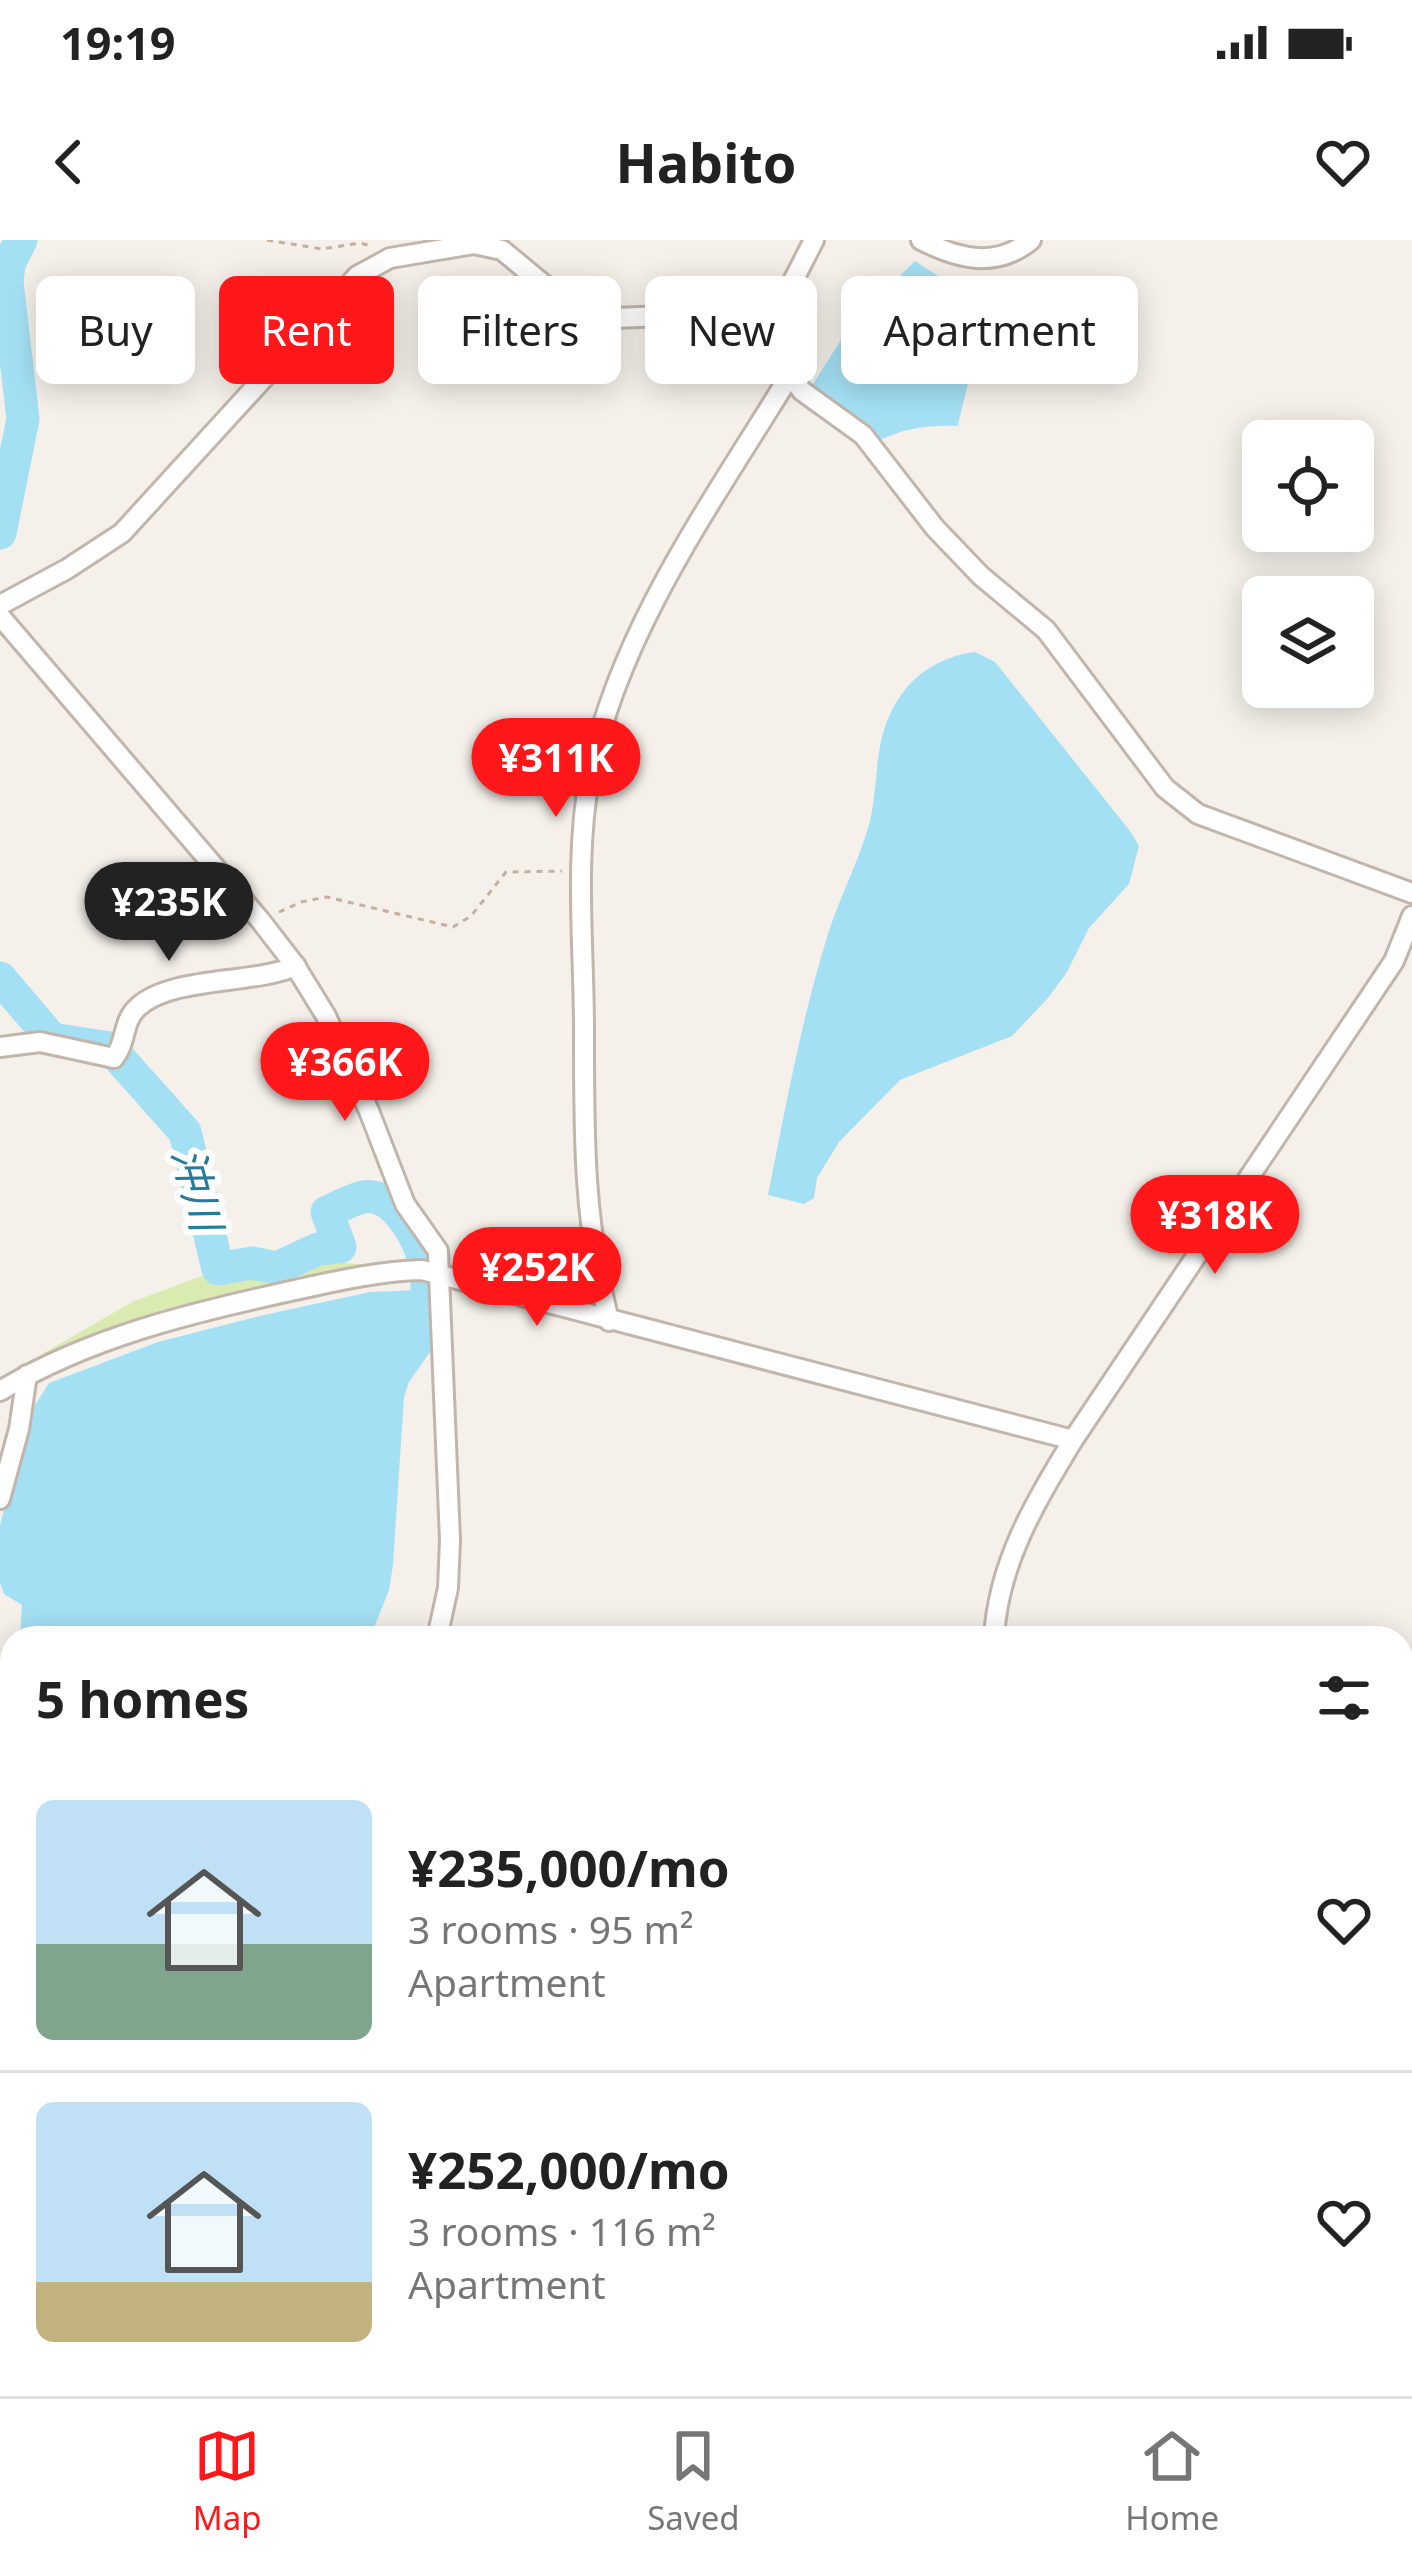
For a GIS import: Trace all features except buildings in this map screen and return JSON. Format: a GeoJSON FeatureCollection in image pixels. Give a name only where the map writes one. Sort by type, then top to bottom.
{"type":"FeatureCollection","features":[{"type":"Feature","properties":{"kind":"street"},"geometry":{"type":"LineString","coordinates":[[796,276],[814,240]]}},
{"type":"Feature","properties":{"kind":"street"},"geometry":{"type":"LineString","coordinates":[[921,240],[943,251],[986,260],[1015,253],[1031,240]]}},
{"type":"Feature","properties":{"kind":"street"},"geometry":{"type":"LineString","coordinates":[[0,605],[122,533],[357,276],[390,258],[474,244],[502,250],[571,307],[613,318],[645,317]]}},
{"type":"Feature","properties":{"kind":"street"},"geometry":{"type":"LineString","coordinates":[[609,1321],[586,1209],[582,873],[591,772],[608,713],[644,623],[698,523],[784,384]]}},
{"type":"Feature","properties":{"kind":"street"},"geometry":{"type":"LineString","coordinates":[[797,384],[862,435],[934,528],[981,576],[1046,629],[1165,788],[1213,820],[1412,892]]}},
{"type":"Feature","properties":{"kind":"street"},"geometry":{"type":"LineString","coordinates":[[0,616],[296,966],[326,1016],[361,1092],[405,1204],[438,1251],[450,1540],[448,1588],[440,1626]]}},
{"type":"Feature","properties":{"kind":"street"},"geometry":{"type":"LineString","coordinates":[[996,1626],[1010,1552],[1073,1440],[1394,961],[1412,916]]}},
{"type":"Feature","properties":{"kind":"street"},"geometry":{"type":"LineString","coordinates":[[0,1047],[40,1042],[118,1053],[125,1024],[137,1007],[160,993],[275,975],[296,966]]}},
{"type":"Feature","properties":{"kind":"street"},"geometry":{"type":"LineString","coordinates":[[0,1391],[99,1344],[257,1298],[405,1270],[440,1274],[1073,1440]]}},
{"type":"Feature","properties":{"kind":"street"},"geometry":{"type":"LineString","coordinates":[[0,1499],[19,1429],[27,1375]]}},
{"type":"Feature","properties":{"kind":"path"},"geometry":{"type":"LineString","coordinates":[[267,240],[322,249],[359,243],[378,248],[390,258]]}},
{"type":"Feature","properties":{"kind":"path"},"geometry":{"type":"LineString","coordinates":[[260,920],[301,902],[327,897],[453,927],[471,916],[506,872],[582,873]]}},
{"type":"Feature","properties":{"kind":"green space"},"geometry":{"type":"Polygon","coordinates":[[[305,1259],[386,1267],[89,1339],[11,1372],[132,1302],[207,1274],[253,1266],[278,1271],[305,1259]]]}},
{"type":"Feature","properties":{"kind":"water"},"geometry":{"type":"Polygon","coordinates":[[[915,261],[938,276],[900,276],[915,261]]]}},
{"type":"Feature","properties":{"kind":"water"},"geometry":{"type":"Polygon","coordinates":[[[841,340],[841,384],[968,384],[958,426],[916,428],[876,442],[808,392],[841,340]]]}},
{"type":"Feature","properties":{"kind":"water"},"geometry":{"type":"Polygon","coordinates":[[[975,652],[995,662],[1130,831],[1139,846],[1129,884],[1089,928],[1048,998],[1012,1036],[900,1080],[839,1142],[817,1178],[814,1198],[804,1204],[768,1195],[816,975],[867,832],[886,725],[918,676],[945,660],[975,652]]]}},
{"type":"Feature","properties":{"kind":"water"},"geometry":{"type":"Polygon","coordinates":[[[419,1290],[421,1313],[436,1313],[435,1345],[404,1397],[393,1565],[375,1626],[21,1626],[22,1605],[4,1594],[0,1583],[0,1525],[30,1413],[49,1383],[158,1342],[370,1292],[419,1290]]]}},
{"type":"Feature","properties":{"kind":"waterway","name":"沖川"},"geometry":{"type":"LineString","coordinates":[[0,533],[23,419],[7,282],[9,264],[21,240]]}},
{"type":"Feature","properties":{"kind":"waterway","name":"沖川"},"geometry":{"type":"LineString","coordinates":[[0,978],[52,1039],[110,1048],[185,1132],[218,1269],[252,1263],[277,1268],[318,1249],[340,1247],[327,1212],[363,1197],[374,1197],[394,1208],[424,1261]]}},
{"type":"Feature","properties":{"kind":"waterway","name":"沖川"},"geometry":{"type":"LineString","coordinates":[[386,1333],[426,1303],[427,1285]]}}]}
